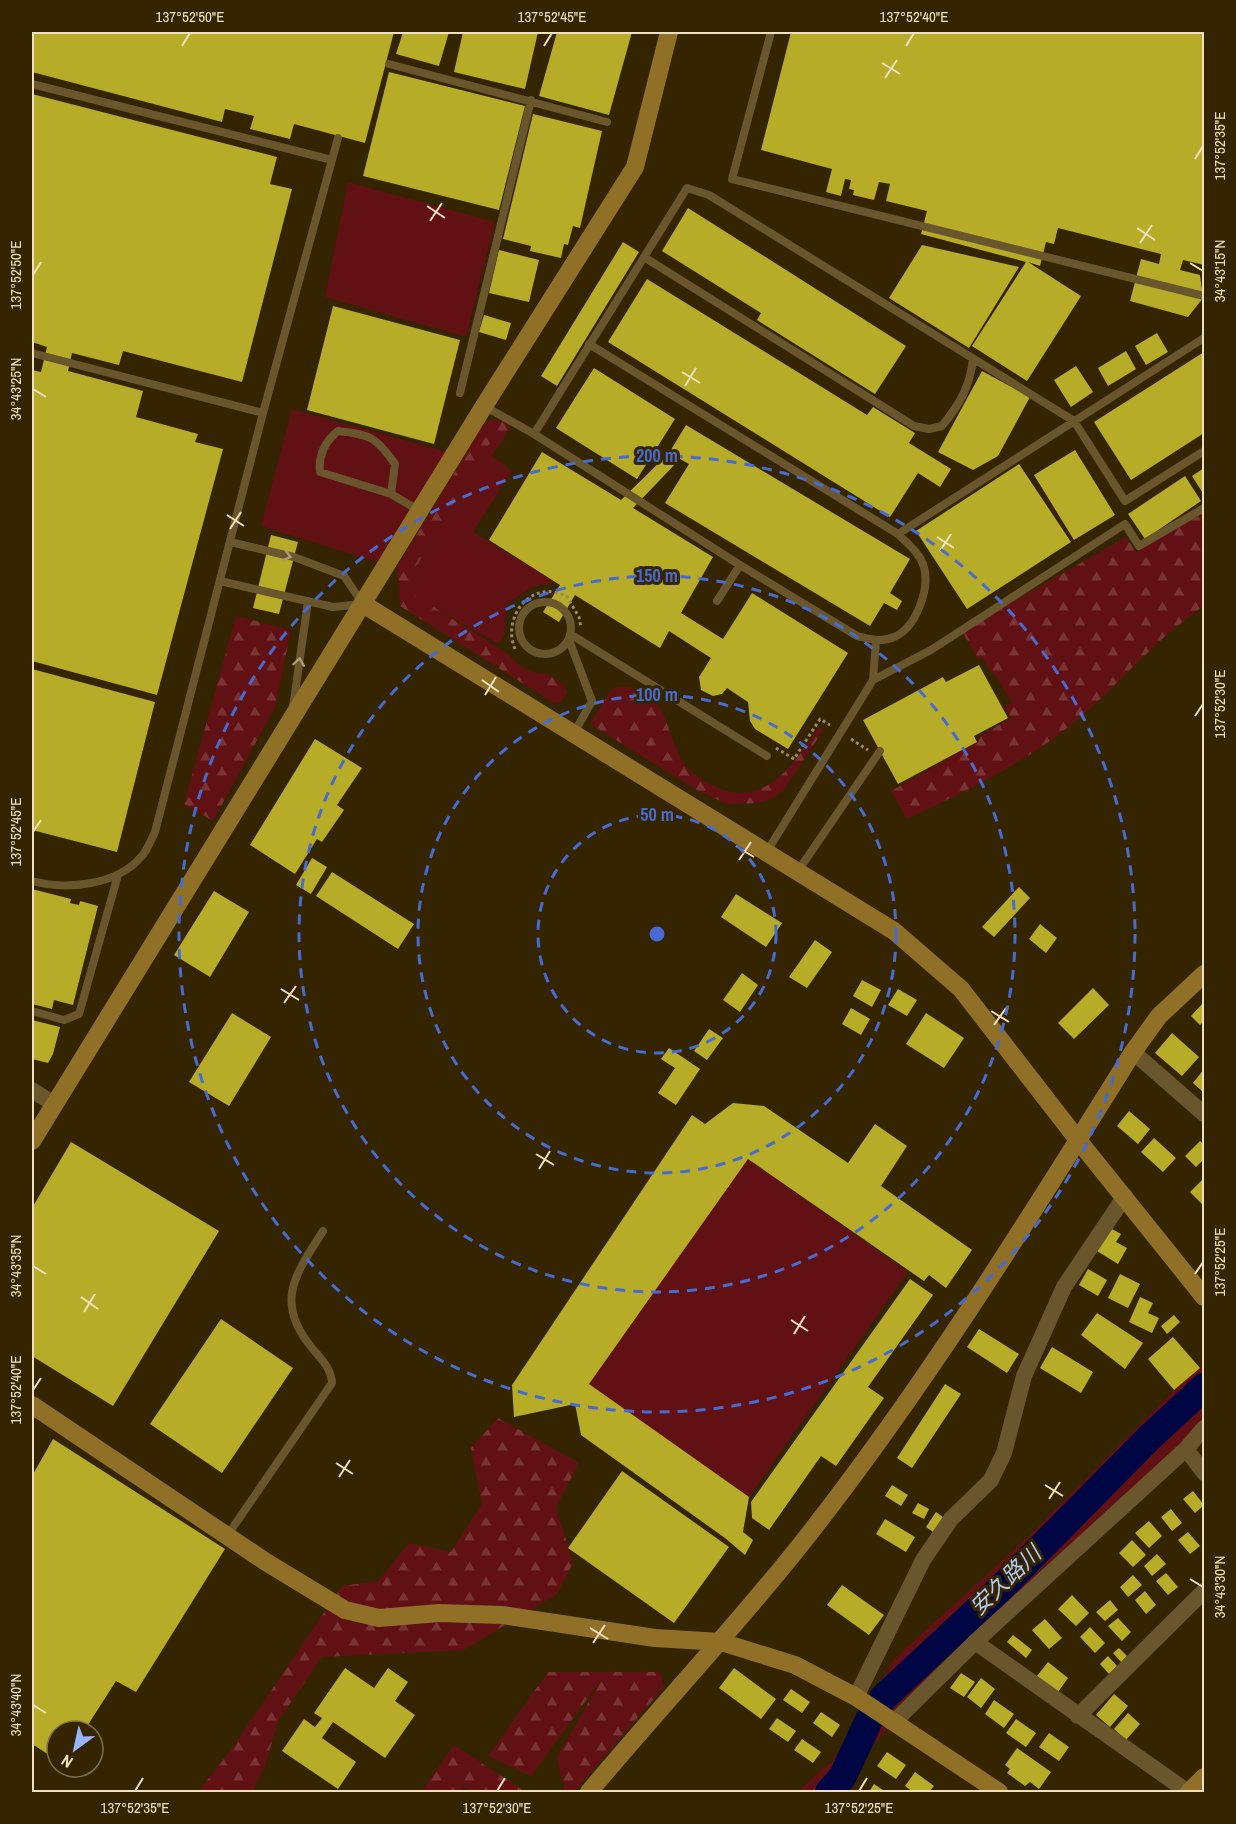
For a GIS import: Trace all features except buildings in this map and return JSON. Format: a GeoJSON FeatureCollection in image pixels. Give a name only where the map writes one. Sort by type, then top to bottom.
{"type":"FeatureCollection","features":[{"type":"Feature","properties":{"kind":"street"},"geometry":{"type":"LineString","coordinates":[[32,1141],[484,406],[635,167],[669,32]]}},
{"type":"Feature","properties":{"kind":"street"},"geometry":{"type":"LineString","coordinates":[[363,604],[894,931],[962,990],[1204,1297]]}},
{"type":"Feature","properties":{"kind":"street"},"geometry":{"type":"LineString","coordinates":[[589,1792],[721,1642],[803,1542],[875,1447],[1078,1140],[1133,1052],[1160,1016],[1204,974]]}},
{"type":"Feature","properties":{"kind":"street"},"geometry":{"type":"LineString","coordinates":[[1133,1052],[1204,1114]]}},
{"type":"Feature","properties":{"kind":"street"},"geometry":{"type":"LineString","coordinates":[[32,1090],[54,1104]]}},
{"type":"Feature","properties":{"kind":"street"},"geometry":{"type":"LineString","coordinates":[[860,1699],[923,1560],[951,1519],[991,1480],[1004,1453],[1024,1377],[1064,1287],[1125,1196]]}},
{"type":"Feature","properties":{"kind":"street"},"geometry":{"type":"LineString","coordinates":[[32,1405],[228,1536],[345,1610],[379,1618],[439,1613],[502,1615],[655,1638],[721,1642],[795,1665],[860,1699],[999,1792]]}},
{"type":"Feature","properties":{"kind":"street"},"geometry":{"type":"LineString","coordinates":[[891,1718],[1185,1449],[1204,1428]]}},
{"type":"Feature","properties":{"kind":"street"},"geometry":{"type":"LineString","coordinates":[[1185,1449],[1204,1473]]}},
{"type":"Feature","properties":{"kind":"street"},"geometry":{"type":"LineString","coordinates":[[1078,1716],[1204,1591]]}},
{"type":"Feature","properties":{"kind":"street"},"geometry":{"type":"LineString","coordinates":[[975,1642],[1188,1792],[1204,1777]]}},
{"type":"Feature","properties":{"kind":"lane"},"geometry":{"type":"LineString","coordinates":[[771,32],[732,179],[1204,296]]}},
{"type":"Feature","properties":{"kind":"lane"},"geometry":{"type":"LineString","coordinates":[[389,64],[607,122]]}},
{"type":"Feature","properties":{"kind":"lane"},"geometry":{"type":"LineString","coordinates":[[32,84],[332,160]]}},
{"type":"Feature","properties":{"kind":"lane"},"geometry":{"type":"LineString","coordinates":[[460,393],[531,100]]}},
{"type":"Feature","properties":{"kind":"lane"},"geometry":{"type":"LineString","coordinates":[[32,881],[50,886],[77,885],[118,875],[142,857],[155,832],[263,413],[338,138]]}},
{"type":"Feature","properties":{"kind":"lane"},"geometry":{"type":"LineString","coordinates":[[534,434],[687,188],[709,195],[1074,421],[1125,501],[1204,451]]}},
{"type":"Feature","properties":{"kind":"lane"},"geometry":{"type":"LineString","coordinates":[[644,257],[914,426],[929,429],[942,426],[958,405],[971,380],[973,359]]}},
{"type":"Feature","properties":{"kind":"lane"},"geometry":{"type":"LineString","coordinates":[[898,534],[1204,338]]}},
{"type":"Feature","properties":{"kind":"lane"},"geometry":{"type":"LineString","coordinates":[[484,406],[534,434],[740,565],[857,636],[876,641],[895,637],[908,626],[924,592],[924,569],[918,555],[898,534],[589,344]]}},
{"type":"Feature","properties":{"kind":"lane"},"geometry":{"type":"LineString","coordinates":[[32,353],[263,413]]}},
{"type":"Feature","properties":{"kind":"lane"},"geometry":{"type":"LineString","coordinates":[[391,494],[395,464],[379,441],[352,432],[338,431],[328,439],[319,463],[320,472],[391,494],[420,512]]}},
{"type":"Feature","properties":{"kind":"lane"},"geometry":{"type":"LineString","coordinates":[[873,680],[931,650],[1125,524],[1139,546],[1204,508]]}},
{"type":"Feature","properties":{"kind":"lane"},"geometry":{"type":"LineString","coordinates":[[220,581],[333,607],[363,604],[344,576],[294,557],[230,542]]}},
{"type":"Feature","properties":{"kind":"lane"},"geometry":{"type":"LineString","coordinates":[[717,601],[740,565]]}},
{"type":"Feature","properties":{"kind":"lane"},"geometry":{"type":"LineString","coordinates":[[292,720],[308,601]]}},
{"type":"Feature","properties":{"kind":"lane"},"geometry":{"type":"LineString","coordinates":[[569,637],[560,650],[547,654],[533,651],[523,642],[519,630],[522,616],[531,606],[544,602],[557,605],[567,614],[571,627],[569,637],[592,701],[574,734]]}},
{"type":"Feature","properties":{"kind":"lane"},"geometry":{"type":"LineString","coordinates":[[569,637],[767,756]]}},
{"type":"Feature","properties":{"kind":"lane"},"geometry":{"type":"LineString","coordinates":[[766,853],[873,680],[876,641]]}},
{"type":"Feature","properties":{"kind":"lane"},"geometry":{"type":"LineString","coordinates":[[798,872],[879,753]]}},
{"type":"Feature","properties":{"kind":"lane"},"geometry":{"type":"LineString","coordinates":[[32,1011],[64,1020],[79,1014],[118,875]]}},
{"type":"Feature","properties":{"kind":"lane"},"geometry":{"type":"LineString","coordinates":[[228,1536],[332,1383],[331,1370],[298,1331],[292,1316],[291,1296],[294,1278],[323,1232]]}},
{"type":"Feature","properties":{"kind":"path"},"geometry":{"type":"LineString","coordinates":[[515,650],[509,632],[510,622],[521,604],[539,593],[549,591],[567,597],[579,617],[581,628],[591,634]]}},
{"type":"Feature","properties":{"kind":"path"},"geometry":{"type":"LineString","coordinates":[[773,746],[794,759],[820,719],[879,753]]}},
{"type":"Feature","properties":{"kind":"green space"},"geometry":{"type":"Polygon","coordinates":[[[348,182],[495,222],[466,337],[325,297],[348,182]]]}},
{"type":"Feature","properties":{"kind":"green space"},"geometry":{"type":"Polygon","coordinates":[[[292,409],[455,454],[377,562],[261,526],[292,409]]]}},
{"type":"Feature","properties":{"kind":"green space"},"geometry":{"type":"Polygon","coordinates":[[[502,421],[510,427],[502,441],[495,435],[413,572],[415,595],[508,654],[525,669],[535,673],[546,673],[564,685],[567,693],[560,703],[554,703],[400,606],[397,567],[485,422],[502,421]]]}},
{"type":"Feature","properties":{"kind":"green space"},"geometry":{"type":"Polygon","coordinates":[[[495,435],[502,441],[492,456],[512,471],[473,532],[555,582],[532,587],[507,604],[504,636],[498,644],[415,596],[413,572],[495,435]]]}},
{"type":"Feature","properties":{"kind":"green space"},"geometry":{"type":"Polygon","coordinates":[[[1204,513],[1204,606],[1185,619],[1085,713],[1048,742],[989,778],[907,819],[891,791],[979,741],[978,737],[1011,718],[1004,707],[1012,703],[982,657],[978,659],[962,631],[1126,537],[1136,552],[1204,513]]]}},
{"type":"Feature","properties":{"kind":"green space"},"geometry":{"type":"Polygon","coordinates":[[[236,616],[291,630],[275,707],[213,821],[184,804],[236,616]]]}},
{"type":"Feature","properties":{"kind":"green space"},"geometry":{"type":"Polygon","coordinates":[[[632,687],[645,692],[655,700],[662,711],[677,751],[687,768],[706,782],[732,792],[748,792],[763,788],[776,780],[799,756],[818,728],[824,729],[783,791],[759,803],[727,804],[695,789],[590,724],[614,688],[632,687]]]}},
{"type":"Feature","properties":{"kind":"green space"},"geometry":{"type":"Polygon","coordinates":[[[748,1159],[908,1272],[749,1497],[589,1384],[748,1159]]]}},
{"type":"Feature","properties":{"kind":"green space"},"geometry":{"type":"Polygon","coordinates":[[[1204,1364],[1204,1423],[886,1730],[841,1784],[817,1773],[832,1762],[894,1659],[1030,1535],[1174,1390],[1204,1364]]]}},
{"type":"Feature","properties":{"kind":"green space"},"geometry":{"type":"Polygon","coordinates":[[[498,1418],[579,1463],[556,1507],[573,1563],[557,1594],[464,1650],[322,1657],[278,1721],[265,1766],[252,1792],[198,1792],[231,1750],[342,1586],[378,1581],[409,1543],[451,1552],[482,1504],[471,1448],[498,1418]]]}},
{"type":"Feature","properties":{"kind":"green space"},"geometry":{"type":"Polygon","coordinates":[[[548,1672],[660,1672],[664,1687],[574,1792],[565,1792],[557,1757],[603,1677],[531,1776],[488,1756],[548,1672]]]}},
{"type":"Feature","properties":{"kind":"green space"},"geometry":{"type":"Polygon","coordinates":[[[454,1745],[526,1792],[474,1792],[464,1787],[460,1792],[421,1792],[454,1745]]]}},
{"type":"Feature","properties":{"kind":"green space"},"geometry":{"type":"Polygon","coordinates":[[[817,1773],[841,1784],[837,1792],[799,1792],[817,1773]]]}},
{"type":"Feature","properties":{"kind":"waterway","name":"安久路川"},"geometry":{"type":"LineString","coordinates":[[829,1792],[843,1776],[869,1720],[883,1698],[997,1592],[1150,1437],[1204,1387]]}}]}
